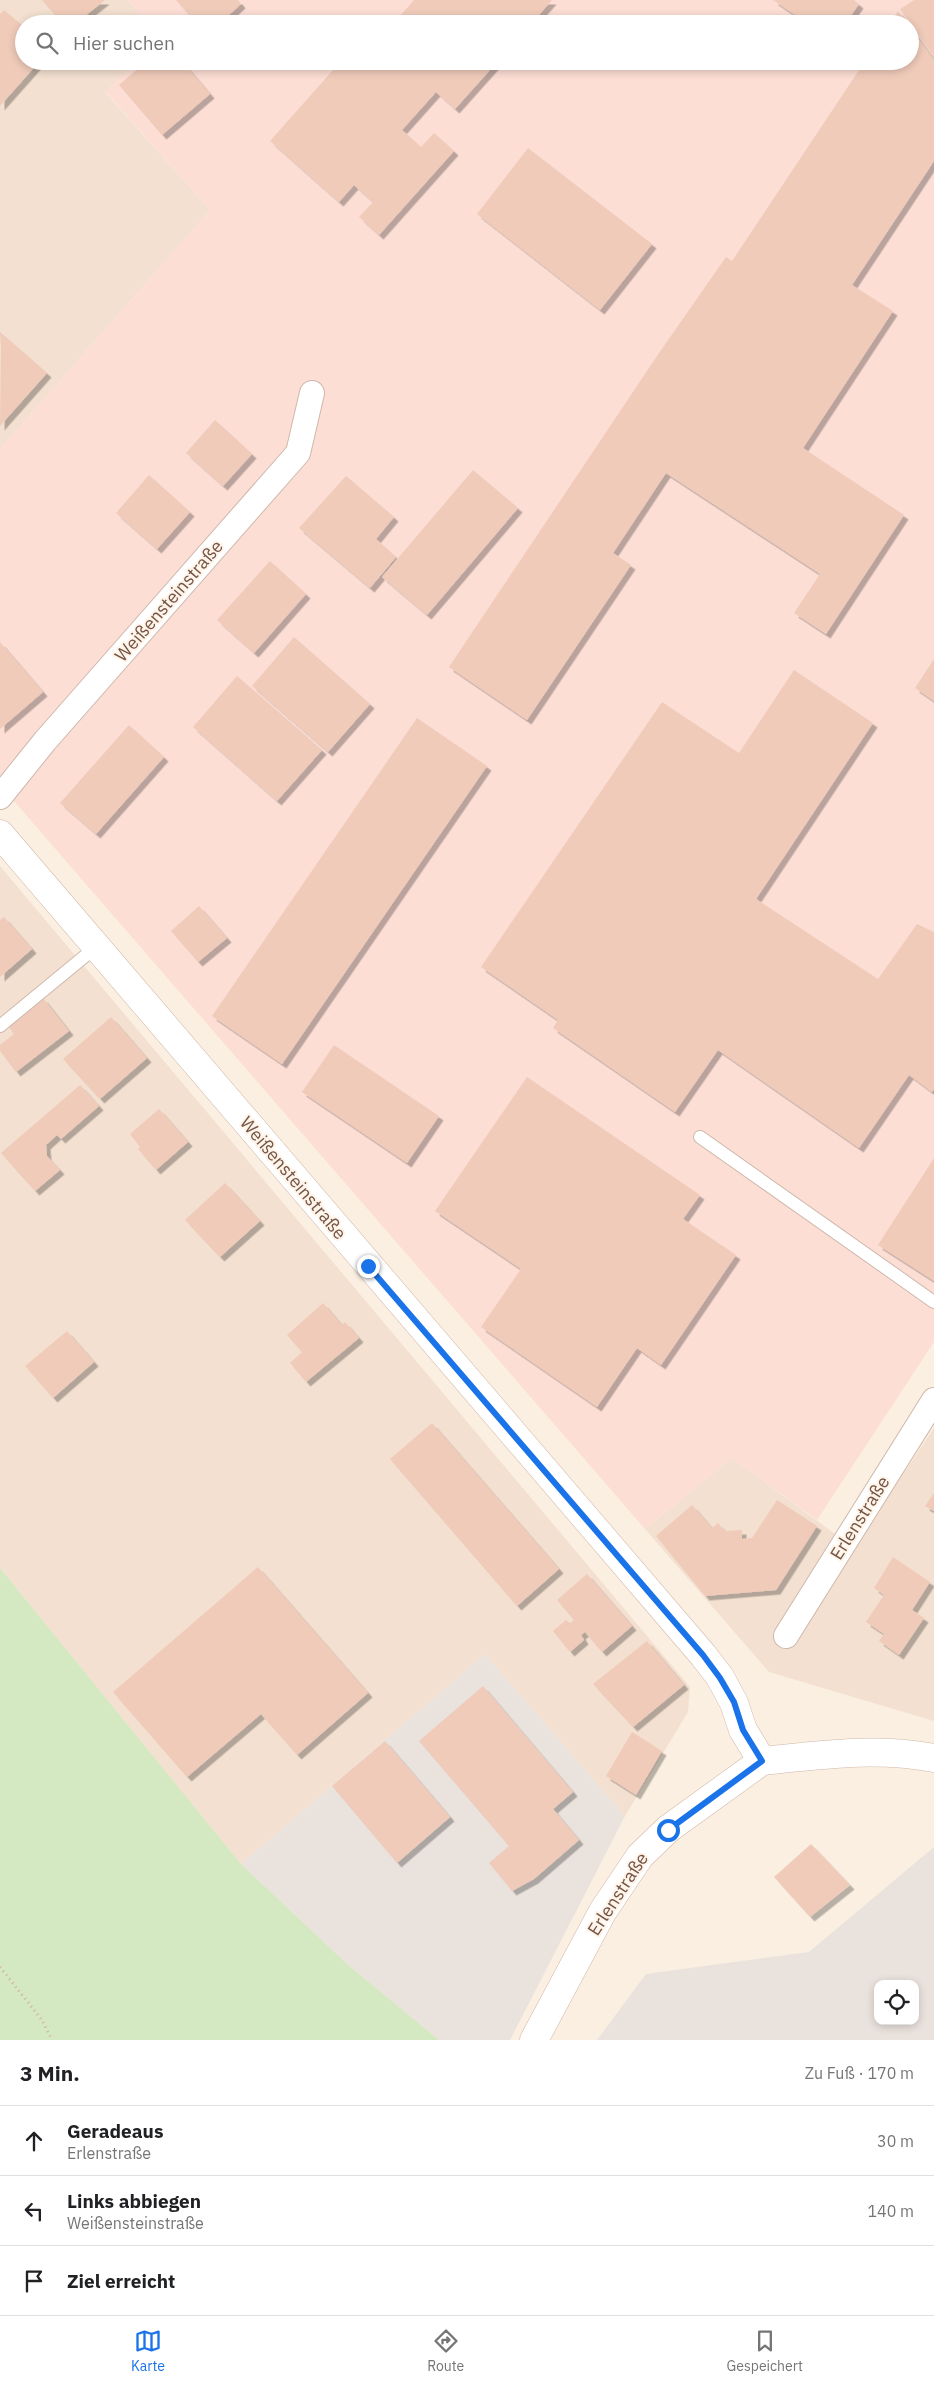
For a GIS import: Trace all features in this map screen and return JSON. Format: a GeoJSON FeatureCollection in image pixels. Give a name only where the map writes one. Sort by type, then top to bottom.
{"type":"FeatureCollection","features":[{"type":"Feature","properties":{"kind":"street","name":"Weißensteinstraße"},"geometry":{"type":"LineString","coordinates":[[0,797],[45,741],[298,453],[312,393]]}},
{"type":"Feature","properties":{"kind":"street","name":"Weißensteinstraße"},"geometry":{"type":"LineString","coordinates":[[0,834],[703,1655],[720,1678],[734,1702],[743,1730],[762,1761]]}},
{"type":"Feature","properties":{"kind":"street","name":"Erlenstraße"},"geometry":{"type":"LineString","coordinates":[[786,1636],[934,1400]]}},
{"type":"Feature","properties":{"kind":"street"},"geometry":{"type":"LineString","coordinates":[[762,1761],[886,1751],[934,1758]]}},
{"type":"Feature","properties":{"kind":"street","name":"Erlenstraße"},"geometry":{"type":"LineString","coordinates":[[534,2040],[603,1911],[640,1856],[668,1830],[762,1761]]}},
{"type":"Feature","properties":{"kind":"lane"},"geometry":{"type":"LineString","coordinates":[[0,1026],[96,947]]}},
{"type":"Feature","properties":{"kind":"lane"},"geometry":{"type":"LineString","coordinates":[[700,1137],[934,1302]]}},
{"type":"Feature","properties":{"kind":"path"},"geometry":{"type":"LineString","coordinates":[[0,1967],[42,2020],[52,2040]]}},
{"type":"Feature","properties":{"kind":"shaded area"},"geometry":{"type":"Polygon","coordinates":[[[0,0],[128,0],[141,15],[15,15],[15,70],[128,70],[105,92],[210,210],[0,449],[0,0]]]}},
{"type":"Feature","properties":{"kind":"shaded area"},"geometry":{"type":"Polygon","coordinates":[[[128,0],[934,0],[934,1342],[817,1520],[732,1458],[645,1529],[0,785],[0,449],[210,210],[105,91],[127,70],[919,70],[919,15],[141,15],[128,0]]]}},
{"type":"Feature","properties":{"kind":"shaded area"},"geometry":{"type":"Polygon","coordinates":[[[0,866],[690,1687],[688,1712],[625,1816],[485,1654],[241,1864],[0,1568],[0,866]]]}},
{"type":"Feature","properties":{"kind":"shaded area"},"geometry":{"type":"Polygon","coordinates":[[[934,1428],[934,1721],[769,1672],[645,1529],[732,1458],[854,1548],[934,1428]]]}},
{"type":"Feature","properties":{"kind":"shaded area"},"geometry":{"type":"Polygon","coordinates":[[[485,1654],[625,1816],[510,2040],[439,2040],[347,1964],[241,1864],[485,1654]]]}},
{"type":"Feature","properties":{"kind":"shaded area"},"geometry":{"type":"Polygon","coordinates":[[[934,1847],[934,2040],[597,2040],[646,1974],[809,1952],[934,1847]]]}},
{"type":"Feature","properties":{"kind":"green space"},"geometry":{"type":"Polygon","coordinates":[[[0,1568],[241,1864],[347,1964],[439,2040],[0,2040],[0,1568]]]}},
{"type":"Feature","properties":{"kind":"building"},"geometry":{"type":"Polygon","coordinates":[[[42,0],[105,0],[86,15],[55,15],[42,0]]]}},
{"type":"Feature","properties":{"kind":"building"},"geometry":{"type":"Polygon","coordinates":[[[176,0],[238,0],[241,4],[229,15],[189,15],[176,0]]]}},
{"type":"Feature","properties":{"kind":"building"},"geometry":{"type":"Polygon","coordinates":[[[414,0],[552,0],[539,15],[401,15],[414,0]]]}},
{"type":"Feature","properties":{"kind":"building"},"geometry":{"type":"Polygon","coordinates":[[[773,0],[854,0],[859,4],[851,15],[795,15],[773,0]]]}},
{"type":"Feature","properties":{"kind":"building"},"geometry":{"type":"Polygon","coordinates":[[[914,0],[934,0],[934,57],[919,36],[919,15],[904,15],[900,9],[914,0]]]}},
{"type":"Feature","properties":{"kind":"building"},"geometry":{"type":"Polygon","coordinates":[[[4,10],[15,19],[15,70],[32,70],[0,106],[0,14],[4,10]]]}},
{"type":"Feature","properties":{"kind":"building"},"geometry":{"type":"Polygon","coordinates":[[[919,39],[934,60],[934,161],[852,285],[893,311],[803,448],[904,515],[826,634],[794,613],[820,574],[666,473],[613,553],[631,565],[527,720],[449,667],[659,353],[726,257],[732,261],[859,70],[919,70],[919,39]]]}},
{"type":"Feature","properties":{"kind":"building"},"geometry":{"type":"Polygon","coordinates":[[[136,70],[190,70],[210,94],[162,135],[119,85],[136,70]]]}},
{"type":"Feature","properties":{"kind":"building"},"geometry":{"type":"Polygon","coordinates":[[[333,70],[490,70],[455,109],[436,92],[402,130],[421,147],[434,133],[454,151],[379,235],[359,217],[373,202],[354,185],[339,202],[270,141],[333,70]]]}},
{"type":"Feature","properties":{"kind":"building"},"geometry":{"type":"Polygon","coordinates":[[[528,148],[652,244],[600,310],[477,214],[528,148]]]}},
{"type":"Feature","properties":{"kind":"building"},"geometry":{"type":"Polygon","coordinates":[[[0,332],[47,373],[0,426],[1,348],[0,332]]]}},
{"type":"Feature","properties":{"kind":"building"},"geometry":{"type":"Polygon","coordinates":[[[215,420],[252,454],[223,486],[186,453],[215,420]]]}},
{"type":"Feature","properties":{"kind":"building"},"geometry":{"type":"Polygon","coordinates":[[[473,470],[518,508],[427,615],[382,577],[473,470]]]}},
{"type":"Feature","properties":{"kind":"building"},"geometry":{"type":"Polygon","coordinates":[[[149,475],[190,512],[157,549],[116,513],[149,475]]]}},
{"type":"Feature","properties":{"kind":"building"},"geometry":{"type":"Polygon","coordinates":[[[346,476],[394,517],[376,539],[396,557],[370,588],[299,528],[346,476]]]}},
{"type":"Feature","properties":{"kind":"building"},"geometry":{"type":"Polygon","coordinates":[[[270,561],[306,594],[254,653],[217,620],[270,561]]]}},
{"type":"Feature","properties":{"kind":"building"},"geometry":{"type":"Polygon","coordinates":[[[294,637],[370,704],[328,752],[252,686],[294,637]]]}},
{"type":"Feature","properties":{"kind":"building"},"geometry":{"type":"Polygon","coordinates":[[[0,642],[43,692],[0,729],[0,642]]]}},
{"type":"Feature","properties":{"kind":"building"},"geometry":{"type":"Polygon","coordinates":[[[934,659],[934,701],[915,688],[934,659]]]}},
{"type":"Feature","properties":{"kind":"building"},"geometry":{"type":"Polygon","coordinates":[[[794,670],[873,723],[756,899],[878,979],[917,924],[934,932],[934,1089],[932,1092],[909,1075],[859,1148],[718,1050],[675,1112],[553,1028],[558,1020],[481,967],[662,702],[739,753],[794,670]]]}},
{"type":"Feature","properties":{"kind":"building"},"geometry":{"type":"Polygon","coordinates":[[[237,676],[322,750],[277,801],[193,727],[237,676]]]}},
{"type":"Feature","properties":{"kind":"building"},"geometry":{"type":"Polygon","coordinates":[[[417,718],[487,766],[282,1064],[212,1016],[417,718]]]}},
{"type":"Feature","properties":{"kind":"building"},"geometry":{"type":"Polygon","coordinates":[[[129,725],[164,757],[96,834],[60,803],[129,725]]]}},
{"type":"Feature","properties":{"kind":"building"},"geometry":{"type":"Polygon","coordinates":[[[199,906],[227,938],[198,962],[171,931],[199,906]]]}},
{"type":"Feature","properties":{"kind":"building"},"geometry":{"type":"Polygon","coordinates":[[[4,917],[32,949],[0,977],[0,920],[4,917]]]}},
{"type":"Feature","properties":{"kind":"building"},"geometry":{"type":"Polygon","coordinates":[[[43,998],[69,1031],[16,1072],[0,1051],[0,1045],[14,1034],[8,1026],[43,998]]]}},
{"type":"Feature","properties":{"kind":"building"},"geometry":{"type":"Polygon","coordinates":[[[111,1017],[147,1058],[100,1099],[63,1059],[111,1017]]]}},
{"type":"Feature","properties":{"kind":"building"},"geometry":{"type":"Polygon","coordinates":[[[334,1045],[439,1116],[407,1163],[302,1092],[334,1045]]]}},
{"type":"Feature","properties":{"kind":"building"},"geometry":{"type":"Polygon","coordinates":[[[527,1077],[700,1195],[683,1219],[736,1255],[661,1365],[637,1348],[597,1407],[481,1327],[521,1269],[435,1211],[527,1077]]]}},
{"type":"Feature","properties":{"kind":"building"},"geometry":{"type":"Polygon","coordinates":[[[80,1085],[99,1106],[61,1139],[57,1135],[46,1145],[47,1156],[60,1170],[35,1191],[1,1153],[80,1085]]]}},
{"type":"Feature","properties":{"kind":"building"},"geometry":{"type":"Polygon","coordinates":[[[159,1109],[188,1142],[156,1170],[138,1149],[140,1147],[130,1134],[159,1109]]]}},
{"type":"Feature","properties":{"kind":"building"},"geometry":{"type":"Polygon","coordinates":[[[934,1158],[934,1281],[878,1245],[934,1158]]]}},
{"type":"Feature","properties":{"kind":"building"},"geometry":{"type":"Polygon","coordinates":[[[225,1183],[260,1221],[220,1257],[185,1220],[225,1183]]]}},
{"type":"Feature","properties":{"kind":"building"},"geometry":{"type":"Polygon","coordinates":[[[323,1303],[342,1325],[345,1322],[359,1338],[306,1382],[290,1363],[302,1352],[287,1335],[323,1303]]]}},
{"type":"Feature","properties":{"kind":"building"},"geometry":{"type":"Polygon","coordinates":[[[67,1331],[94,1362],[53,1398],[25,1366],[67,1331]]]}},
{"type":"Feature","properties":{"kind":"building"},"geometry":{"type":"Polygon","coordinates":[[[432,1423],[559,1569],[517,1606],[390,1459],[432,1423]]]}},
{"type":"Feature","properties":{"kind":"building"},"geometry":{"type":"Polygon","coordinates":[[[934,1493],[934,1511],[925,1506],[934,1493]]]}},
{"type":"Feature","properties":{"kind":"building"},"geometry":{"type":"Polygon","coordinates":[[[777,1500],[817,1526],[776,1590],[705,1596],[656,1536],[692,1505],[712,1528],[718,1523],[725,1531],[742,1530],[742,1539],[752,1538],[777,1500]]]}},
{"type":"Feature","properties":{"kind":"building"},"geometry":{"type":"Polygon","coordinates":[[[893,1557],[930,1582],[912,1610],[924,1618],[899,1655],[879,1641],[884,1634],[866,1622],[884,1595],[874,1588],[893,1557]]]}},
{"type":"Feature","properties":{"kind":"building"},"geometry":{"type":"Polygon","coordinates":[[[258,1567],[368,1693],[297,1755],[261,1714],[187,1777],[113,1692],[258,1567]]]}},
{"type":"Feature","properties":{"kind":"building"},"geometry":{"type":"Polygon","coordinates":[[[587,1574],[632,1626],[602,1652],[585,1632],[581,1635],[584,1640],[570,1652],[553,1631],[566,1620],[570,1623],[574,1620],[557,1600],[587,1574]]]}},
{"type":"Feature","properties":{"kind":"building"},"geometry":{"type":"Polygon","coordinates":[[[647,1641],[684,1685],[633,1727],[593,1684],[647,1641]]]}},
{"type":"Feature","properties":{"kind":"building"},"geometry":{"type":"Polygon","coordinates":[[[483,1686],[573,1792],[553,1809],[579,1840],[534,1879],[512,1891],[489,1863],[509,1846],[419,1741],[483,1686]]]}},
{"type":"Feature","properties":{"kind":"building"},"geometry":{"type":"Polygon","coordinates":[[[632,1732],[662,1751],[636,1795],[606,1776],[632,1732]]]}},
{"type":"Feature","properties":{"kind":"building"},"geometry":{"type":"Polygon","coordinates":[[[385,1741],[450,1817],[397,1863],[332,1786],[385,1741]]]}},
{"type":"Feature","properties":{"kind":"building"},"geometry":{"type":"Polygon","coordinates":[[[811,1844],[850,1885],[810,1917],[774,1877],[811,1844]]]}},
{"type":"Feature","properties":{"kind":"route"},"geometry":{"type":"LineString","coordinates":[[368,1266],[703,1655],[720,1678],[734,1702],[743,1730],[762,1761],[668,1830]]}}]}
